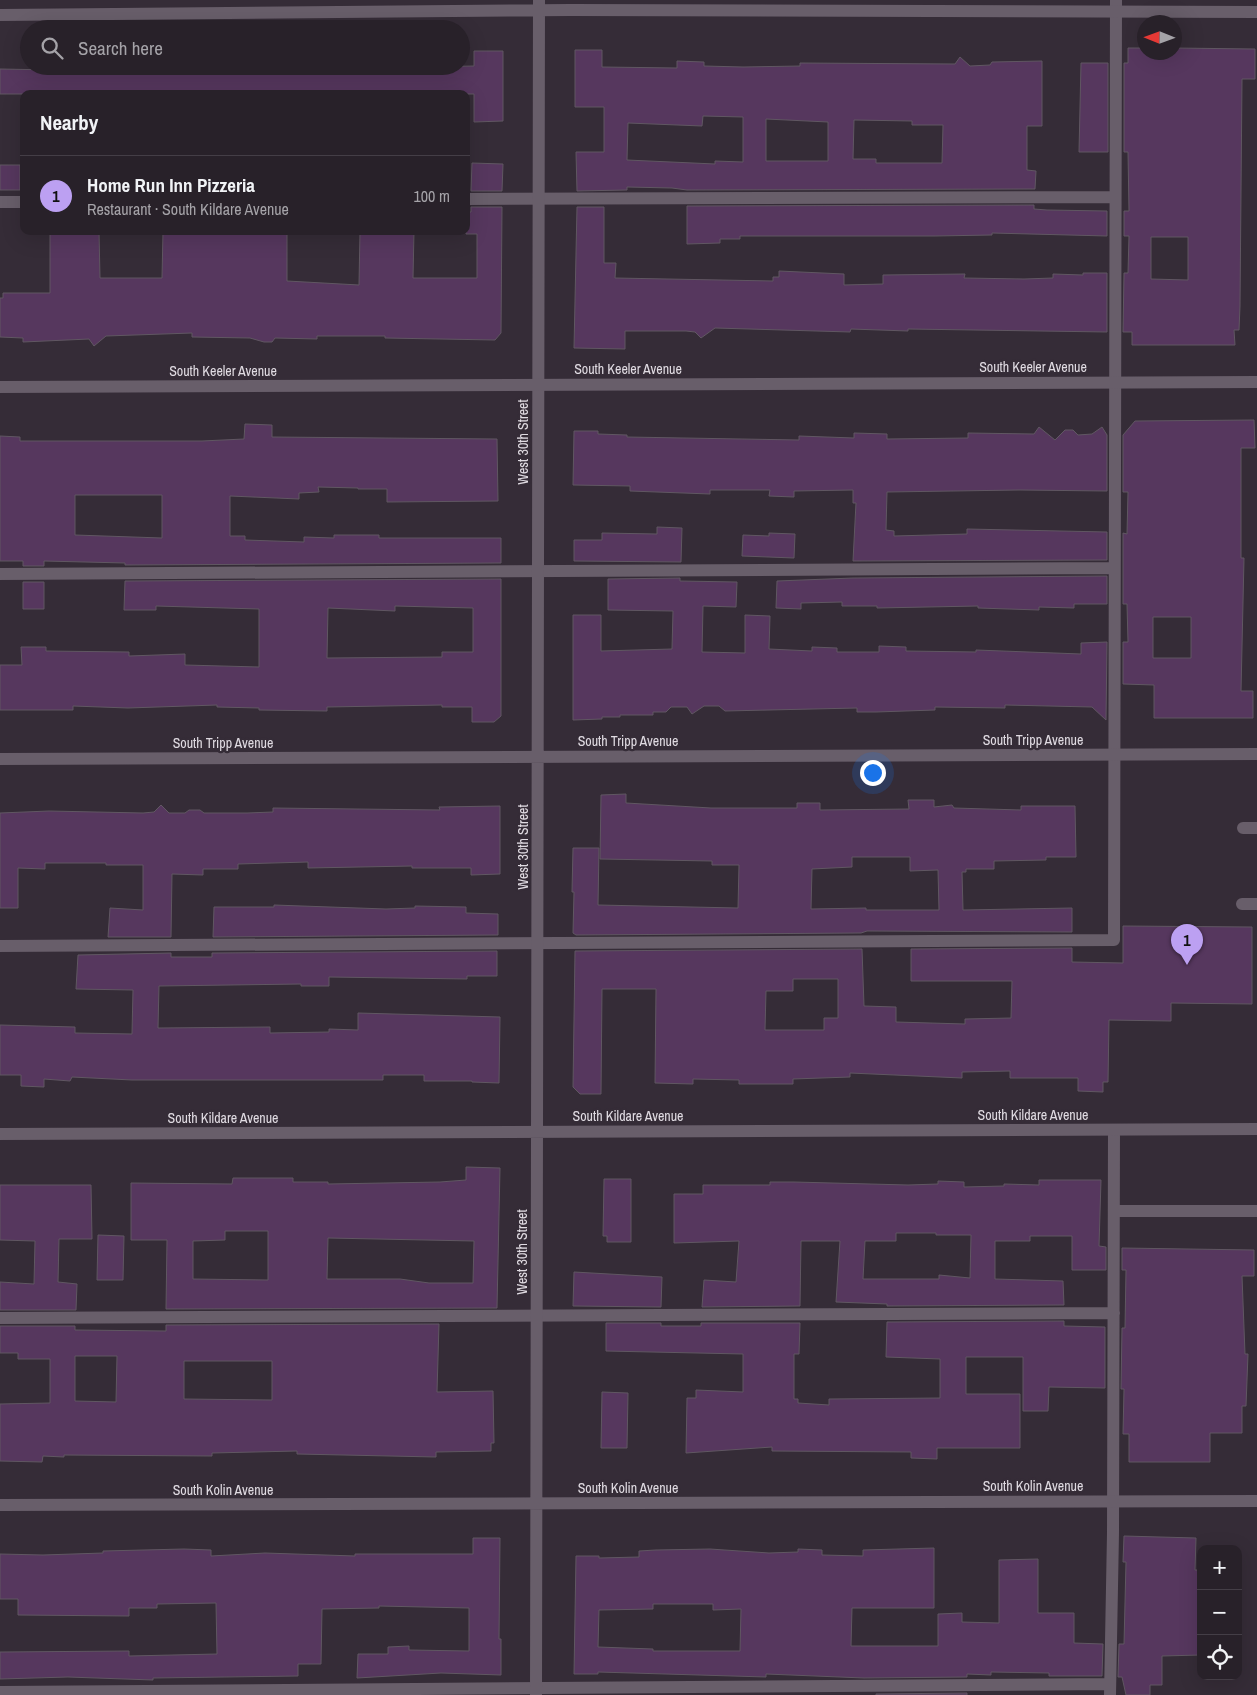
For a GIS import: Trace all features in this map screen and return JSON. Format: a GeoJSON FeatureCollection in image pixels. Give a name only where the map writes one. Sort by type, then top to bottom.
{"type":"FeatureCollection","features":[{"type":"Feature","properties":{"kind":"street"},"geometry":{"type":"LineString","coordinates":[[0,15],[539,5],[1116,6],[1257,12]]}},
{"type":"Feature","properties":{"kind":"street","name":"West 30th Street"},"geometry":{"type":"LineString","coordinates":[[536,1691],[539,5]]}},
{"type":"Feature","properties":{"kind":"street"},"geometry":{"type":"LineString","coordinates":[[0,946],[1114,940],[1116,6]]}},
{"type":"Feature","properties":{"kind":"street"},"geometry":{"type":"LineString","coordinates":[[470,199],[1116,197]]}},
{"type":"Feature","properties":{"kind":"street"},"geometry":{"type":"LineString","coordinates":[[0,202],[20,202]]}},
{"type":"Feature","properties":{"kind":"street","name":"South Keeler Avenue"},"geometry":{"type":"LineString","coordinates":[[0,386],[1257,382]]}},
{"type":"Feature","properties":{"kind":"street"},"geometry":{"type":"LineString","coordinates":[[0,574],[1114,568]]}},
{"type":"Feature","properties":{"kind":"street","name":"South Tripp Avenue"},"geometry":{"type":"LineString","coordinates":[[0,759],[1257,754]]}},
{"type":"Feature","properties":{"kind":"street"},"geometry":{"type":"LineString","coordinates":[[1243,828],[1257,828]]}},
{"type":"Feature","properties":{"kind":"street"},"geometry":{"type":"LineString","coordinates":[[1242,904],[1257,904]]}},
{"type":"Feature","properties":{"kind":"street","name":"South Kildare Avenue"},"geometry":{"type":"LineString","coordinates":[[0,1134],[1257,1129]]}},
{"type":"Feature","properties":{"kind":"street"},"geometry":{"type":"LineString","coordinates":[[0,1692],[1110,1689],[1114,1501],[1114,1130]]}},
{"type":"Feature","properties":{"kind":"street"},"geometry":{"type":"LineString","coordinates":[[1114,1211],[1257,1211]]}},
{"type":"Feature","properties":{"kind":"street"},"geometry":{"type":"LineString","coordinates":[[0,1318],[1114,1313]]}},
{"type":"Feature","properties":{"kind":"street","name":"South Kolin Avenue"},"geometry":{"type":"LineString","coordinates":[[0,1505],[1257,1501]]}},
{"type":"Feature","properties":{"kind":"building"},"geometry":{"type":"Polygon","coordinates":[[[1128,48],[1137,48],[1137,60],[1182,60],[1182,48],[1255,49],[1255,79],[1242,79],[1240,306],[1239,330],[1234,330],[1235,345],[1132,345],[1132,332],[1123,332],[1124,273],[1128,273],[1129,236],[1124,236],[1124,211],[1129,211],[1128,152],[1124,152],[1124,63],[1128,63],[1128,48]],[[1151,237],[1151,279],[1188,280],[1188,237],[1151,237]]]}},
{"type":"Feature","properties":{"kind":"building"},"geometry":{"type":"Polygon","coordinates":[[[575,50],[602,50],[602,67],[677,68],[677,61],[704,62],[704,66],[743,67],[800,66],[800,63],[955,64],[960,57],[970,66],[990,65],[992,62],[1042,61],[1042,126],[1027,126],[1027,170],[1036,171],[1035,189],[687,190],[627,187],[627,190],[577,191],[576,152],[604,152],[604,107],[575,107],[575,50]],[[703,116],[702,126],[628,123],[627,160],[715,164],[715,161],[743,162],[743,117],[703,116]],[[766,119],[766,161],[828,161],[828,122],[766,119]],[[854,120],[853,159],[876,159],[876,163],[942,163],[943,125],[912,125],[912,121],[854,120]]]}},
{"type":"Feature","properties":{"kind":"building"},"geometry":{"type":"Polygon","coordinates":[[[474,51],[503,51],[503,121],[474,122],[474,94],[470,94],[470,90],[20,90],[20,94],[0,94],[0,69],[20,69],[20,75],[470,75],[470,66],[474,66],[474,51]]]}},
{"type":"Feature","properties":{"kind":"building"},"geometry":{"type":"Polygon","coordinates":[[[1081,63],[1108,63],[1108,152],[1079,152],[1081,63]]]}},
{"type":"Feature","properties":{"kind":"building"},"geometry":{"type":"Polygon","coordinates":[[[472,163],[503,164],[502,191],[471,191],[472,163]]]}},
{"type":"Feature","properties":{"kind":"building"},"geometry":{"type":"Polygon","coordinates":[[[0,165],[20,165],[20,190],[0,190],[0,165]]]}},
{"type":"Feature","properties":{"kind":"building"},"geometry":{"type":"Polygon","coordinates":[[[1034,205],[1034,209],[1107,211],[1107,236],[992,233],[992,235],[935,236],[740,236],[740,239],[720,239],[720,243],[687,244],[687,206],[1034,205]]]}},
{"type":"Feature","properties":{"kind":"building"},"geometry":{"type":"Polygon","coordinates":[[[471,207],[502,207],[501,333],[495,340],[385,338],[385,336],[317,336],[317,339],[275,338],[272,342],[264,342],[250,338],[192,337],[192,333],[106,336],[94,346],[89,339],[23,342],[23,338],[0,337],[0,298],[3,298],[3,293],[50,293],[50,235],[99,235],[100,278],[162,278],[163,235],[287,235],[287,281],[359,285],[360,235],[414,235],[413,278],[477,278],[477,234],[470,234],[471,207]]]}},
{"type":"Feature","properties":{"kind":"building"},"geometry":{"type":"Polygon","coordinates":[[[577,207],[604,207],[604,263],[616,263],[615,278],[773,281],[773,277],[779,277],[779,271],[844,274],[844,285],[883,284],[883,275],[965,274],[964,278],[1024,279],[1053,278],[1053,274],[1083,275],[1083,273],[1107,273],[1107,332],[851,329],[850,332],[715,328],[701,338],[695,332],[686,331],[625,331],[625,349],[574,348],[577,207]]]}},
{"type":"Feature","properties":{"kind":"building"},"geometry":{"type":"Polygon","coordinates":[[[1254,420],[1255,448],[1241,448],[1241,558],[1244,558],[1241,691],[1253,691],[1253,718],[1154,718],[1154,685],[1123,684],[1123,642],[1128,642],[1127,604],[1123,604],[1123,533],[1127,534],[1128,492],[1123,492],[1123,435],[1135,421],[1254,420]],[[1153,617],[1153,658],[1191,658],[1191,617],[1153,617]]]}},
{"type":"Feature","properties":{"kind":"building"},"geometry":{"type":"Polygon","coordinates":[[[245,424],[272,425],[272,437],[497,439],[498,501],[387,502],[387,489],[318,487],[319,492],[299,493],[299,499],[230,496],[230,536],[245,536],[245,540],[304,542],[304,537],[334,538],[334,535],[379,535],[379,538],[501,538],[501,563],[125,565],[125,563],[44,561],[44,566],[23,566],[23,561],[0,561],[0,436],[20,437],[20,441],[202,441],[244,439],[245,424]],[[75,495],[75,535],[162,538],[162,495],[75,495]]]}},
{"type":"Feature","properties":{"kind":"building"},"geometry":{"type":"Polygon","coordinates":[[[1039,427],[1055,440],[1065,430],[1073,430],[1078,435],[1092,434],[1102,427],[1107,435],[1107,491],[887,492],[886,530],[894,531],[894,536],[967,534],[967,529],[1107,532],[1107,560],[853,561],[856,503],[853,503],[853,490],[794,491],[794,497],[769,496],[770,490],[710,490],[710,494],[630,491],[630,486],[573,485],[574,431],[598,431],[598,434],[627,435],[627,437],[799,440],[799,436],[854,438],[854,433],[887,434],[887,439],[968,438],[968,433],[1034,434],[1039,427]]]}},
{"type":"Feature","properties":{"kind":"building"},"geometry":{"type":"Polygon","coordinates":[[[657,527],[682,528],[681,562],[574,561],[574,540],[602,540],[602,533],[657,534],[657,527]]]}},
{"type":"Feature","properties":{"kind":"building"},"geometry":{"type":"Polygon","coordinates":[[[769,533],[795,534],[794,558],[742,556],[743,535],[769,536],[769,533]]]}},
{"type":"Feature","properties":{"kind":"building"},"geometry":{"type":"Polygon","coordinates":[[[1107,576],[1107,604],[1074,604],[1074,608],[1039,607],[1039,610],[978,608],[978,606],[877,608],[877,606],[842,606],[842,602],[801,603],[801,609],[776,608],[777,581],[853,578],[1107,576]]]}},
{"type":"Feature","properties":{"kind":"building"},"geometry":{"type":"Polygon","coordinates":[[[680,578],[680,581],[737,582],[736,607],[703,606],[702,652],[745,653],[745,615],[770,616],[769,649],[812,651],[812,647],[837,648],[837,652],[879,652],[879,646],[906,647],[906,651],[976,652],[976,650],[1081,654],[1081,643],[1107,642],[1106,720],[1092,707],[1005,705],[1005,708],[935,707],[935,710],[876,712],[857,712],[857,708],[725,711],[719,706],[704,706],[692,714],[687,707],[671,707],[666,712],[653,712],[653,715],[620,715],[620,717],[602,717],[602,719],[573,720],[573,615],[601,615],[601,651],[672,649],[673,611],[608,610],[608,579],[680,578]]]}},
{"type":"Feature","properties":{"kind":"building"},"geometry":{"type":"Polygon","coordinates":[[[501,579],[501,716],[494,722],[472,722],[472,707],[442,707],[442,705],[327,707],[327,711],[259,710],[259,708],[217,707],[217,705],[128,708],[73,706],[73,710],[0,710],[0,665],[22,665],[21,647],[46,647],[46,651],[129,652],[129,656],[185,654],[185,665],[259,667],[259,609],[156,606],[156,610],[124,610],[125,581],[501,579]],[[395,606],[395,611],[328,608],[327,658],[442,657],[442,652],[473,652],[473,608],[395,606]]]}},
{"type":"Feature","properties":{"kind":"building"},"geometry":{"type":"Polygon","coordinates":[[[23,582],[44,582],[44,609],[23,609],[23,582]]]}},
{"type":"Feature","properties":{"kind":"building"},"geometry":{"type":"Polygon","coordinates":[[[626,794],[626,803],[711,808],[797,808],[797,803],[820,803],[820,810],[909,809],[908,800],[934,800],[934,807],[952,805],[954,808],[1021,810],[1021,806],[1075,806],[1076,857],[1046,857],[1046,860],[994,861],[994,869],[966,869],[966,872],[962,872],[963,910],[1072,908],[1072,932],[867,931],[861,933],[576,935],[573,933],[573,848],[599,848],[598,905],[738,908],[739,865],[712,865],[712,861],[600,859],[601,795],[626,794]],[[852,857],[852,867],[812,869],[811,909],[939,910],[938,870],[910,871],[910,857],[852,857]]]}},
{"type":"Feature","properties":{"kind":"building"},"geometry":{"type":"Polygon","coordinates":[[[161,805],[169,813],[185,813],[189,810],[200,810],[204,813],[273,812],[273,808],[440,810],[439,807],[500,806],[500,874],[471,875],[471,868],[412,868],[412,866],[308,868],[308,862],[238,864],[238,869],[203,869],[203,875],[172,874],[171,937],[108,937],[110,908],[143,910],[143,865],[45,863],[45,869],[18,868],[18,908],[0,908],[0,813],[49,811],[143,813],[154,812],[161,805]]]}},
{"type":"Feature","properties":{"kind":"building"},"geometry":{"type":"Polygon","coordinates":[[[274,905],[386,909],[415,908],[415,906],[466,907],[466,913],[498,914],[498,935],[213,937],[214,907],[274,907],[274,905]]]}},
{"type":"Feature","properties":{"kind":"building"},"geometry":{"type":"Polygon","coordinates":[[[1123,926],[1252,927],[1252,1004],[1171,1003],[1171,1021],[1109,1020],[1108,1082],[1103,1082],[1103,1092],[1078,1091],[1078,1078],[1010,1078],[1010,1071],[962,1072],[962,1078],[850,1073],[850,1077],[793,1079],[793,1084],[739,1084],[739,1080],[693,1079],[693,1084],[655,1083],[656,989],[602,989],[601,1094],[580,1094],[573,1087],[575,951],[862,949],[864,1006],[896,1007],[896,1022],[965,1024],[965,1019],[1011,1018],[1012,981],[911,981],[911,949],[1072,948],[1072,962],[1123,963],[1123,926]],[[793,979],[793,991],[766,991],[765,1030],[824,1030],[824,1018],[838,1018],[838,979],[793,979]]]}},
{"type":"Feature","properties":{"kind":"building"},"geometry":{"type":"Polygon","coordinates":[[[497,951],[497,976],[467,976],[467,979],[329,977],[329,986],[301,986],[301,984],[159,986],[158,1028],[270,1027],[270,1033],[329,1032],[329,1029],[358,1030],[358,1013],[500,1017],[499,1083],[424,1081],[424,1075],[383,1075],[383,1080],[132,1080],[72,1077],[70,1081],[44,1079],[44,1087],[21,1086],[21,1075],[0,1075],[0,1025],[75,1027],[75,1033],[132,1034],[133,990],[76,989],[78,955],[171,953],[171,957],[212,957],[212,953],[497,951]]]}},
{"type":"Feature","properties":{"kind":"building"},"geometry":{"type":"Polygon","coordinates":[[[466,1167],[500,1168],[497,1308],[166,1309],[167,1240],[131,1240],[131,1183],[232,1184],[233,1178],[293,1178],[293,1182],[328,1182],[328,1184],[466,1180],[466,1167]],[[225,1231],[225,1240],[193,1241],[193,1279],[268,1280],[268,1231],[225,1231]],[[328,1238],[327,1279],[400,1279],[429,1283],[473,1283],[474,1241],[328,1238]]]}},
{"type":"Feature","properties":{"kind":"building"},"geometry":{"type":"Polygon","coordinates":[[[604,1179],[631,1179],[631,1242],[607,1242],[607,1236],[603,1236],[604,1179]]]}},
{"type":"Feature","properties":{"kind":"building"},"geometry":{"type":"Polygon","coordinates":[[[1039,1180],[1101,1180],[1099,1246],[1106,1247],[1106,1270],[1072,1270],[1072,1236],[1030,1236],[1030,1241],[995,1241],[995,1279],[1063,1281],[1064,1305],[887,1306],[887,1304],[836,1302],[840,1241],[801,1241],[800,1306],[702,1307],[704,1280],[736,1282],[739,1241],[674,1243],[674,1194],[703,1194],[703,1185],[770,1185],[770,1182],[794,1182],[908,1185],[938,1184],[938,1181],[964,1182],[964,1187],[1004,1186],[1004,1184],[1039,1185],[1039,1180]],[[896,1233],[896,1241],[865,1241],[863,1279],[939,1279],[939,1275],[970,1278],[971,1235],[936,1235],[936,1233],[896,1233]]]}},
{"type":"Feature","properties":{"kind":"building"},"geometry":{"type":"Polygon","coordinates":[[[0,1185],[91,1185],[92,1239],[59,1239],[58,1282],[77,1284],[76,1310],[0,1310],[0,1282],[34,1284],[35,1241],[0,1240],[0,1185]]]}},
{"type":"Feature","properties":{"kind":"building"},"geometry":{"type":"Polygon","coordinates":[[[98,1235],[124,1236],[123,1280],[97,1280],[98,1235]]]}},
{"type":"Feature","properties":{"kind":"building"},"geometry":{"type":"Polygon","coordinates":[[[1122,1248],[1254,1250],[1254,1276],[1242,1276],[1245,1354],[1248,1354],[1246,1406],[1242,1406],[1242,1433],[1210,1433],[1210,1462],[1129,1462],[1129,1434],[1123,1434],[1124,1389],[1121,1389],[1122,1328],[1125,1328],[1126,1270],[1122,1270],[1122,1248]]]}},
{"type":"Feature","properties":{"kind":"building"},"geometry":{"type":"Polygon","coordinates":[[[574,1272],[662,1277],[661,1307],[573,1306],[574,1272]]]}},
{"type":"Feature","properties":{"kind":"building"},"geometry":{"type":"Polygon","coordinates":[[[1064,1321],[1064,1326],[1105,1327],[1105,1388],[1049,1387],[1048,1411],[1023,1411],[1023,1357],[966,1357],[966,1394],[1020,1394],[1020,1448],[937,1448],[937,1459],[911,1458],[911,1452],[772,1451],[772,1447],[686,1453],[687,1398],[696,1398],[696,1390],[743,1392],[743,1354],[606,1351],[606,1323],[661,1323],[661,1326],[701,1326],[701,1323],[800,1323],[799,1354],[794,1354],[794,1399],[798,1399],[798,1403],[829,1405],[829,1399],[940,1398],[940,1359],[886,1357],[887,1322],[1064,1321]]]}},
{"type":"Feature","properties":{"kind":"building"},"geometry":{"type":"Polygon","coordinates":[[[439,1324],[437,1392],[493,1391],[494,1443],[491,1443],[491,1451],[436,1452],[436,1457],[297,1454],[297,1451],[212,1453],[212,1456],[64,1455],[64,1457],[43,1456],[42,1462],[0,1461],[0,1404],[50,1403],[50,1359],[18,1359],[18,1353],[0,1353],[0,1326],[75,1326],[75,1330],[166,1331],[166,1325],[439,1324]],[[75,1356],[75,1401],[116,1402],[117,1356],[75,1356]],[[184,1361],[184,1399],[272,1400],[272,1361],[184,1361]]]}},
{"type":"Feature","properties":{"kind":"building"},"geometry":{"type":"Polygon","coordinates":[[[602,1392],[628,1393],[627,1448],[601,1448],[602,1392]]]}},
{"type":"Feature","properties":{"kind":"building"},"geometry":{"type":"Polygon","coordinates":[[[1124,1536],[1196,1538],[1197,1655],[1162,1656],[1162,1685],[1150,1685],[1150,1695],[1126,1695],[1122,1677],[1118,1677],[1119,1644],[1124,1644],[1126,1562],[1123,1562],[1124,1536]]]}},
{"type":"Feature","properties":{"kind":"building"},"geometry":{"type":"Polygon","coordinates":[[[473,1538],[500,1538],[499,1639],[501,1639],[501,1675],[441,1673],[357,1678],[358,1654],[388,1654],[388,1647],[409,1646],[409,1650],[469,1651],[469,1608],[379,1606],[379,1608],[322,1609],[321,1664],[298,1664],[298,1676],[153,1678],[153,1680],[68,1677],[0,1679],[0,1652],[129,1651],[129,1656],[217,1654],[216,1603],[157,1604],[157,1608],[129,1608],[129,1616],[18,1615],[18,1599],[0,1599],[0,1554],[43,1555],[184,1549],[211,1550],[211,1556],[265,1553],[355,1556],[355,1554],[473,1554],[473,1538]]]}},
{"type":"Feature","properties":{"kind":"building"},"geometry":{"type":"Polygon","coordinates":[[[934,1548],[934,1608],[852,1608],[851,1646],[938,1646],[938,1614],[962,1613],[962,1622],[999,1623],[999,1560],[1038,1559],[1038,1613],[1074,1613],[1074,1643],[1103,1644],[1102,1676],[1049,1676],[1049,1673],[991,1672],[991,1675],[967,1674],[967,1677],[864,1678],[766,1674],[766,1677],[598,1672],[598,1674],[574,1674],[576,1556],[599,1556],[599,1558],[639,1557],[639,1551],[656,1550],[710,1549],[769,1553],[798,1552],[798,1549],[822,1550],[822,1555],[863,1556],[863,1550],[934,1548]],[[653,1604],[653,1609],[599,1610],[598,1647],[653,1649],[653,1651],[740,1651],[741,1609],[713,1610],[713,1604],[653,1604]]]}},
{"type":"Feature","properties":{"kind":"building"},"geometry":{"type":"Polygon","coordinates":[[[967,1693],[967,1695],[876,1695],[876,1694],[967,1693]]]}},
{"type":"Feature","properties":{"kind":"place","name":"Home Run Inn Pizzeria"},"geometry":{"type":"Point","coordinates":[1187,965]}}]}
